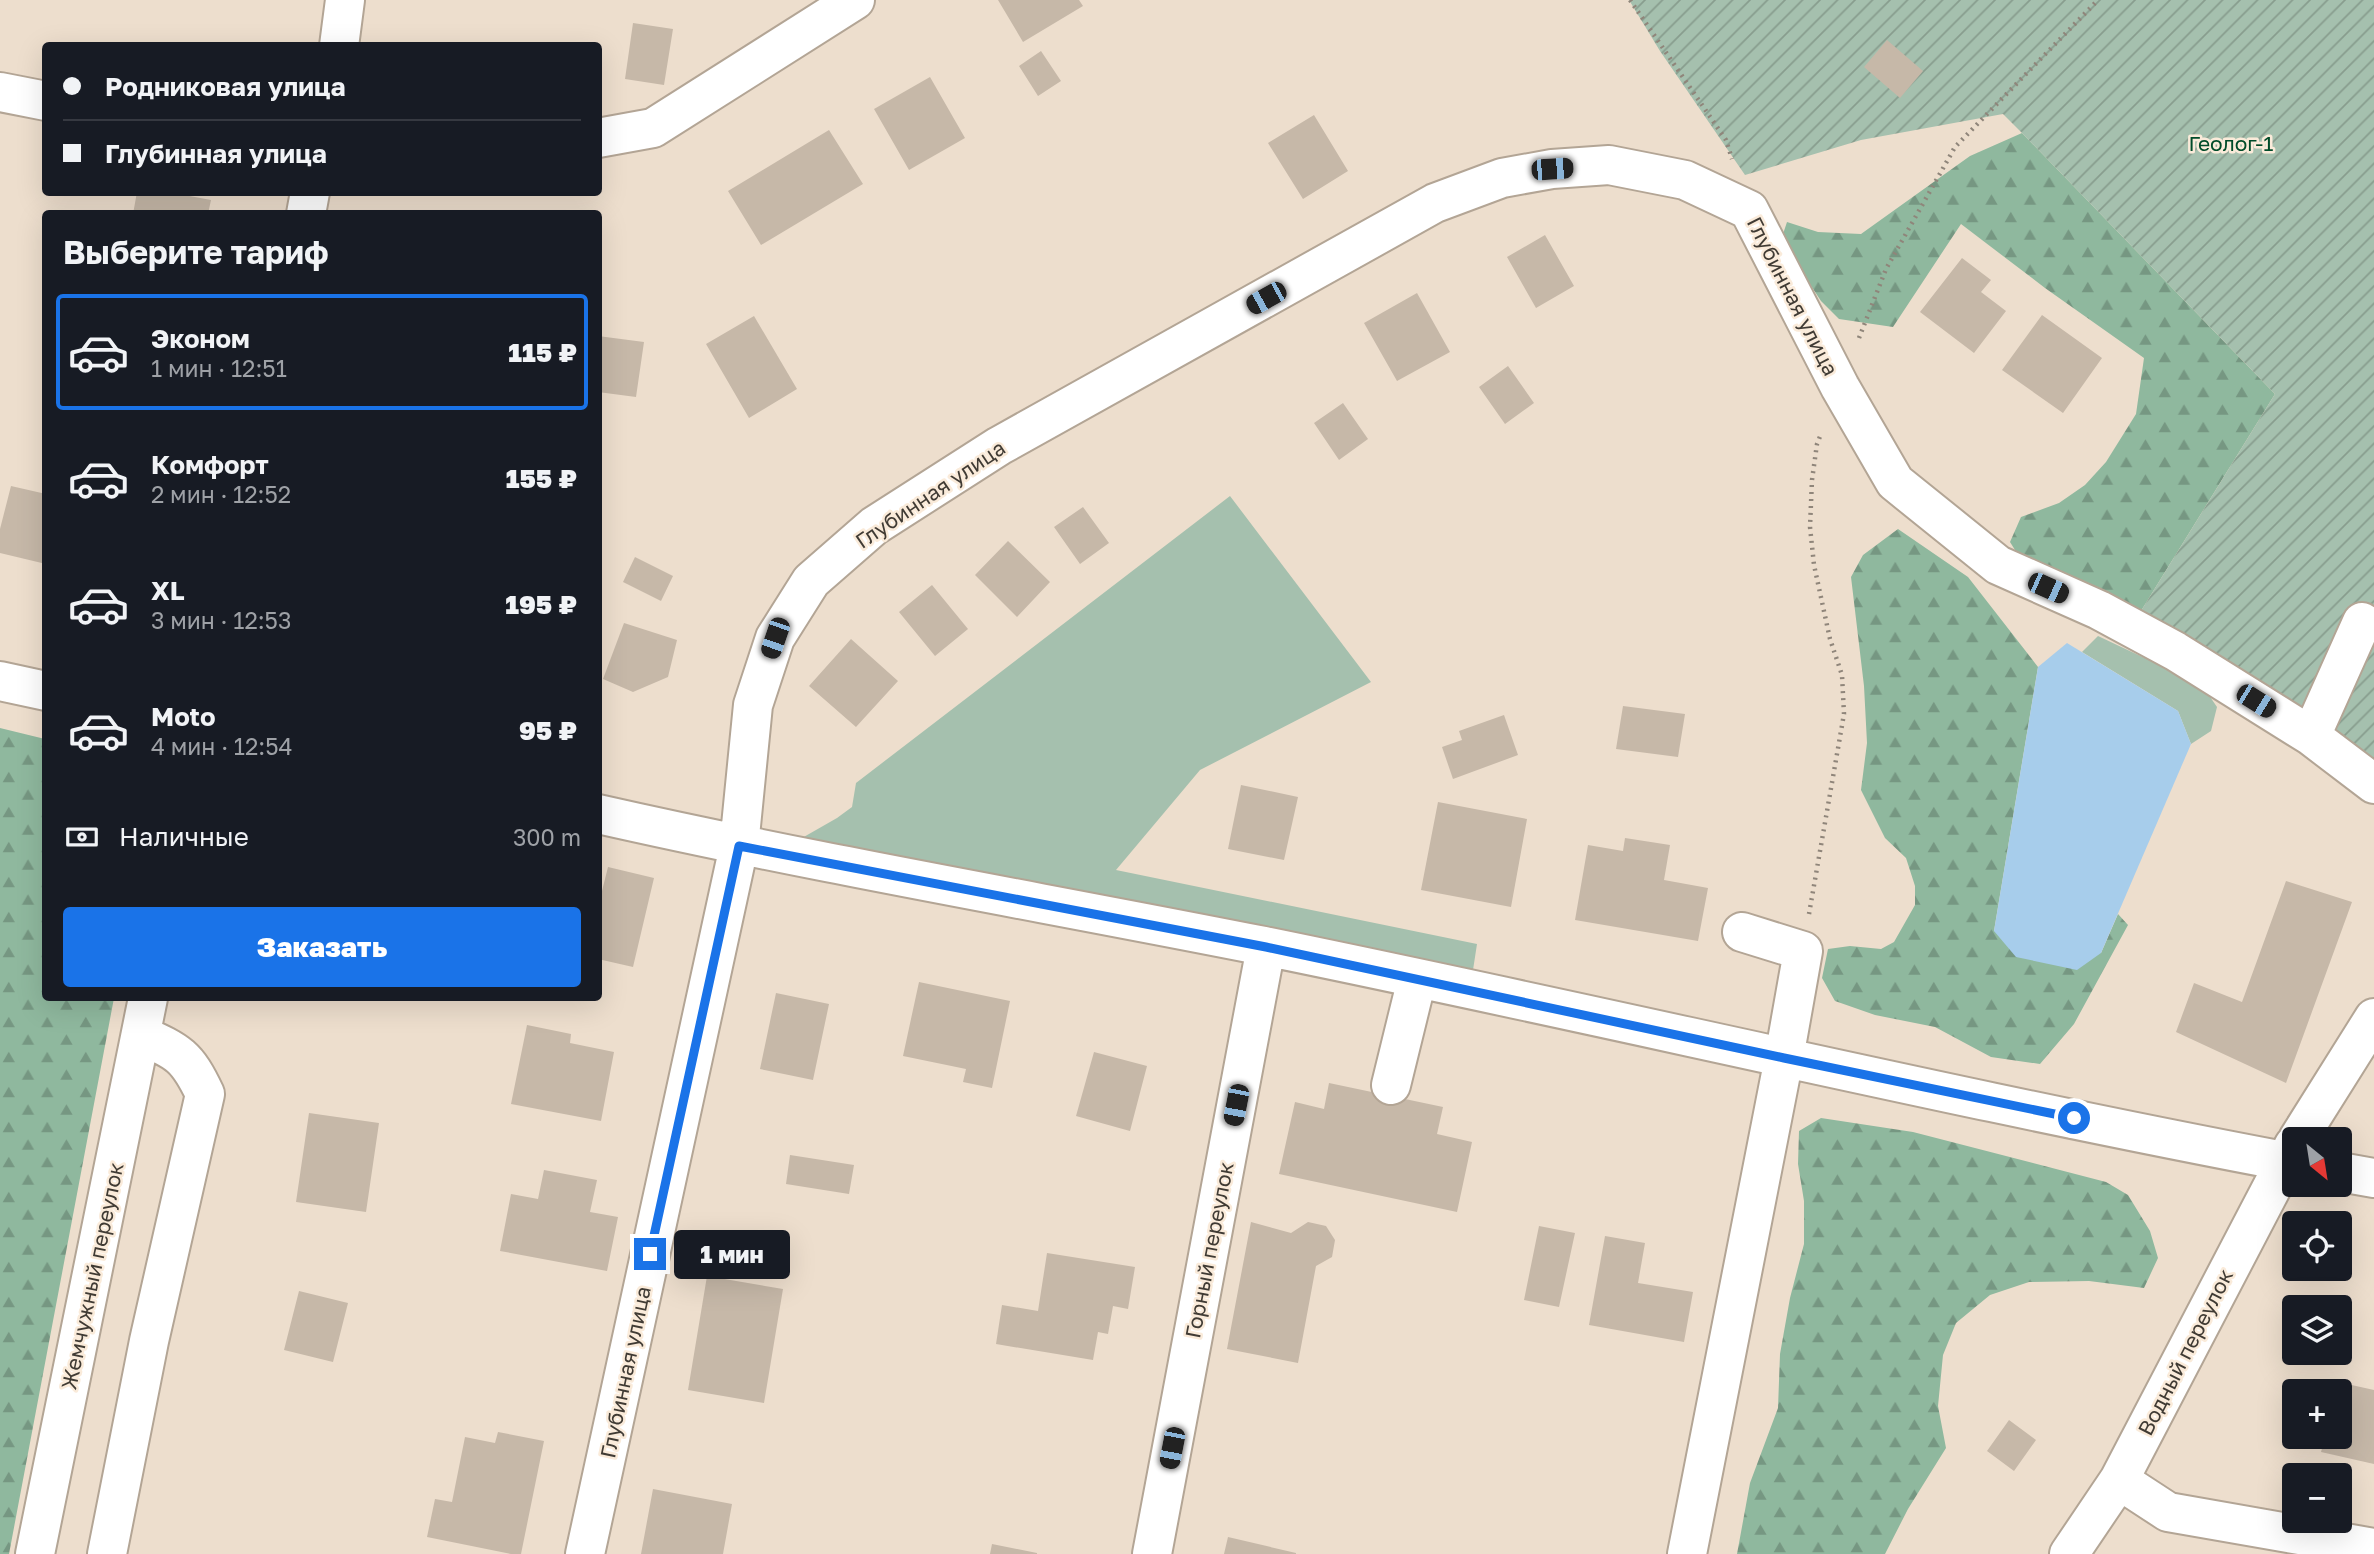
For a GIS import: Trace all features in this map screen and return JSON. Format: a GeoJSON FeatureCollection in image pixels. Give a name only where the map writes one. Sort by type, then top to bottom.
{"type":"FeatureCollection","features":[{"type":"Feature","properties":{"kind":"street"},"geometry":{"type":"LineString","coordinates":[[340,42],[345,0]]}},
{"type":"Feature","properties":{"kind":"street"},"geometry":{"type":"LineString","coordinates":[[602,137],[653,128],[855,0]]}},
{"type":"Feature","properties":{"kind":"street"},"geometry":{"type":"LineString","coordinates":[[0,92],[42,100]]}},
{"type":"Feature","properties":{"kind":"street","name":"Глубинная улица"},"geometry":{"type":"LineString","coordinates":[[585,1554],[739,846],[753,705],[775,638],[811,581],[874,526],[999,446],[1435,203],[1502,178],[1552,169],[1609,165],[1685,180],[1749,209],[1840,387],[1895,482],[1998,565],[2099,610],[2153,639],[2311,736],[2374,785]]}},
{"type":"Feature","properties":{"kind":"street"},"geometry":{"type":"LineString","coordinates":[[2311,736],[2362,622]]}},
{"type":"Feature","properties":{"kind":"street"},"geometry":{"type":"LineString","coordinates":[[0,681],[42,690]]}},
{"type":"Feature","properties":{"kind":"street"},"geometry":{"type":"LineString","coordinates":[[602,815],[739,846],[1266,947],[1784,1058],[2282,1150]]}},
{"type":"Feature","properties":{"kind":"street"},"geometry":{"type":"LineString","coordinates":[[1687,1554],[1803,951],[1742,932]]}},
{"type":"Feature","properties":{"kind":"street","name":"Горный переулок"},"geometry":{"type":"LineString","coordinates":[[1152,1554],[1266,947]]}},
{"type":"Feature","properties":{"kind":"street"},"geometry":{"type":"LineString","coordinates":[[1391,1085],[1417,979]]}},
{"type":"Feature","properties":{"kind":"street","name":"Жемчужный переулок"},"geometry":{"type":"LineString","coordinates":[[36,1554],[147,1001]]}},
{"type":"Feature","properties":{"kind":"street","name":"Водный переулок"},"geometry":{"type":"LineString","coordinates":[[2308,1127],[2374,1018]]}},
{"type":"Feature","properties":{"kind":"street"},"geometry":{"type":"LineString","coordinates":[[107,1554],[149,1341],[205,1094],[195,1072],[177,1051],[141,1035]]}},
{"type":"Feature","properties":{"kind":"street","name":"Водный переулок"},"geometry":{"type":"LineString","coordinates":[[2069,1554],[2119,1480],[2282,1173]]}},
{"type":"Feature","properties":{"kind":"street"},"geometry":{"type":"LineString","coordinates":[[2352,1174],[2374,1178]]}},
{"type":"Feature","properties":{"kind":"street"},"geometry":{"type":"LineString","coordinates":[[2119,1480],[2168,1512],[2374,1548]]}},
{"type":"Feature","properties":{"kind":"path"},"geometry":{"type":"LineString","coordinates":[[1630,0],[1726,140],[1749,209]]}},
{"type":"Feature","properties":{"kind":"path"},"geometry":{"type":"LineString","coordinates":[[1803,951],[1844,714],[1842,675],[1830,639],[1814,565],[1810,527],[1817,444],[1886,269],[1955,147],[2098,0]]}},
{"type":"Feature","properties":{"kind":"green space","name":"Геолог-1"},"geometry":{"type":"Polygon","coordinates":[[[1629,0],[2374,0],[2374,769],[2136,619],[2275,394],[2003,114],[1861,140],[1745,175],[1660,51],[1629,0]]]}},
{"type":"Feature","properties":{"kind":"green space"},"geometry":{"type":"Polygon","coordinates":[[[2022,133],[2275,394],[2136,619],[2020,558],[2010,542],[2021,517],[2059,503],[2085,485],[2106,462],[2136,414],[2144,358],[1961,224],[1893,327],[1839,319],[1821,301],[1781,240],[1787,222],[1818,232],[1861,234],[1970,156],[2022,133]]]}},
{"type":"Feature","properties":{"kind":"green space"},"geometry":{"type":"Polygon","coordinates":[[[1230,496],[1371,682],[1200,770],[1116,870],[1477,944],[1473,970],[802,838],[852,807],[856,783],[1230,496]]]}},
{"type":"Feature","properties":{"kind":"green space"},"geometry":{"type":"Polygon","coordinates":[[[1898,529],[1968,577],[2038,667],[1994,931],[2101,953],[2118,914],[2128,925],[2074,1024],[2040,1064],[1991,1057],[1935,1027],[1875,1015],[1835,1001],[1822,978],[1828,949],[1850,946],[1881,949],[1894,942],[1915,905],[1915,886],[1906,858],[1885,838],[1861,790],[1867,743],[1864,686],[1851,577],[1863,555],[1898,529]]]}},
{"type":"Feature","properties":{"kind":"green space"},"geometry":{"type":"Polygon","coordinates":[[[2098,636],[2202,685],[2217,707],[2211,731],[2191,744],[2178,711],[2082,652],[2098,636]]]}},
{"type":"Feature","properties":{"kind":"green space"},"geometry":{"type":"Polygon","coordinates":[[[0,728],[42,738],[42,1001],[113,1001],[9,1554],[0,1554],[0,728]]]}},
{"type":"Feature","properties":{"kind":"green space"},"geometry":{"type":"Polygon","coordinates":[[[1821,1118],[1913,1132],[2106,1182],[2128,1195],[2150,1231],[2158,1258],[2144,1288],[2089,1281],[2029,1282],[1990,1295],[1956,1323],[1943,1355],[1938,1406],[1946,1448],[1908,1509],[1885,1554],[1737,1554],[1750,1483],[1778,1408],[1780,1354],[1790,1298],[1804,1244],[1804,1201],[1798,1164],[1799,1131],[1821,1118]]]}},
{"type":"Feature","properties":{"kind":"water"},"geometry":{"type":"Polygon","coordinates":[[[2067,643],[2178,711],[2191,744],[2101,953],[2077,970],[2016,957],[1994,931],[2038,667],[2067,643]]]}},
{"type":"Feature","properties":{"kind":"building"},"geometry":{"type":"Polygon","coordinates":[[[998,0],[1079,0],[1083,6],[1023,42],[998,0]]]}},
{"type":"Feature","properties":{"kind":"building"},"geometry":{"type":"Polygon","coordinates":[[[633,23],[673,29],[664,85],[625,79],[633,23]]]}},
{"type":"Feature","properties":{"kind":"building"},"geometry":{"type":"Polygon","coordinates":[[[1887,40],[1923,71],[1900,98],[1864,67],[1887,40]]]}},
{"type":"Feature","properties":{"kind":"building"},"geometry":{"type":"Polygon","coordinates":[[[1041,51],[1061,81],[1038,96],[1019,66],[1041,51]]]}},
{"type":"Feature","properties":{"kind":"building"},"geometry":{"type":"Polygon","coordinates":[[[930,77],[965,138],[909,170],[874,109],[930,77]]]}},
{"type":"Feature","properties":{"kind":"building"},"geometry":{"type":"Polygon","coordinates":[[[1314,115],[1348,171],[1303,199],[1268,143],[1314,115]]]}},
{"type":"Feature","properties":{"kind":"building"},"geometry":{"type":"Polygon","coordinates":[[[829,130],[863,184],[761,245],[728,191],[829,130]]]}},
{"type":"Feature","properties":{"kind":"building"},"geometry":{"type":"Polygon","coordinates":[[[136,196],[190,196],[211,200],[209,210],[134,210],[136,196]]]}},
{"type":"Feature","properties":{"kind":"building"},"geometry":{"type":"Polygon","coordinates":[[[1545,235],[1574,286],[1536,308],[1507,257],[1545,235]]]}},
{"type":"Feature","properties":{"kind":"building"},"geometry":{"type":"Polygon","coordinates":[[[1962,258],[1991,280],[1981,292],[2006,311],[1974,353],[1920,312],[1962,258]]]}},
{"type":"Feature","properties":{"kind":"building"},"geometry":{"type":"Polygon","coordinates":[[[1417,293],[1450,352],[1397,381],[1364,323],[1417,293]]]}},
{"type":"Feature","properties":{"kind":"building"},"geometry":{"type":"Polygon","coordinates":[[[2042,315],[2102,358],[2063,413],[2002,370],[2042,315]]]}},
{"type":"Feature","properties":{"kind":"building"},"geometry":{"type":"Polygon","coordinates":[[[754,316],[797,389],[749,418],[706,344],[754,316]]]}},
{"type":"Feature","properties":{"kind":"building"},"geometry":{"type":"Polygon","coordinates":[[[602,337],[644,342],[636,397],[602,393],[602,337]]]}},
{"type":"Feature","properties":{"kind":"building"},"geometry":{"type":"Polygon","coordinates":[[[1508,366],[1534,403],[1505,424],[1479,387],[1508,366]]]}},
{"type":"Feature","properties":{"kind":"building"},"geometry":{"type":"Polygon","coordinates":[[[1343,403],[1368,439],[1339,460],[1314,423],[1343,403]]]}},
{"type":"Feature","properties":{"kind":"building"},"geometry":{"type":"Polygon","coordinates":[[[11,486],[42,493],[42,563],[0,553],[0,529],[11,486]]]}},
{"type":"Feature","properties":{"kind":"building"},"geometry":{"type":"Polygon","coordinates":[[[1083,507],[1109,543],[1080,564],[1054,527],[1083,507]]]}},
{"type":"Feature","properties":{"kind":"building"},"geometry":{"type":"Polygon","coordinates":[[[1008,541],[1050,582],[1017,617],[975,575],[1008,541]]]}},
{"type":"Feature","properties":{"kind":"building"},"geometry":{"type":"Polygon","coordinates":[[[635,557],[673,576],[661,601],[623,582],[635,557]]]}},
{"type":"Feature","properties":{"kind":"building"},"geometry":{"type":"Polygon","coordinates":[[[932,585],[968,629],[935,656],[899,612],[932,585]]]}},
{"type":"Feature","properties":{"kind":"building"},"geometry":{"type":"Polygon","coordinates":[[[624,623],[677,640],[668,677],[633,692],[603,679],[624,623]]]}},
{"type":"Feature","properties":{"kind":"building"},"geometry":{"type":"Polygon","coordinates":[[[851,639],[898,681],[856,727],[809,686],[851,639]]]}},
{"type":"Feature","properties":{"kind":"building"},"geometry":{"type":"Polygon","coordinates":[[[1623,706],[1685,714],[1678,757],[1616,749],[1623,706]]]}},
{"type":"Feature","properties":{"kind":"building"},"geometry":{"type":"Polygon","coordinates":[[[1504,715],[1518,755],[1453,779],[1442,747],[1462,740],[1459,731],[1504,715]]]}},
{"type":"Feature","properties":{"kind":"building"},"geometry":{"type":"Polygon","coordinates":[[[1241,785],[1298,797],[1284,860],[1228,849],[1241,785]]]}},
{"type":"Feature","properties":{"kind":"building"},"geometry":{"type":"Polygon","coordinates":[[[1438,802],[1527,819],[1511,907],[1421,890],[1438,802]]]}},
{"type":"Feature","properties":{"kind":"building"},"geometry":{"type":"Polygon","coordinates":[[[1625,838],[1670,845],[1664,880],[1708,888],[1698,941],[1575,920],[1588,845],[1623,851],[1625,838]]]}},
{"type":"Feature","properties":{"kind":"building"},"geometry":{"type":"Polygon","coordinates":[[[608,867],[654,878],[633,967],[602,960],[602,891],[608,867]]]}},
{"type":"Feature","properties":{"kind":"building"},"geometry":{"type":"Polygon","coordinates":[[[2286,881],[2352,902],[2286,1083],[2176,1032],[2194,983],[2242,1002],[2286,881]]]}},
{"type":"Feature","properties":{"kind":"building"},"geometry":{"type":"Polygon","coordinates":[[[919,982],[1010,1001],[992,1088],[963,1082],[966,1069],[903,1056],[919,982]]]}},
{"type":"Feature","properties":{"kind":"building"},"geometry":{"type":"Polygon","coordinates":[[[776,993],[829,1004],[813,1080],[760,1069],[776,993]]]}},
{"type":"Feature","properties":{"kind":"building"},"geometry":{"type":"Polygon","coordinates":[[[527,1025],[571,1034],[570,1043],[614,1052],[601,1121],[511,1104],[527,1025]]]}},
{"type":"Feature","properties":{"kind":"building"},"geometry":{"type":"Polygon","coordinates":[[[1094,1052],[1147,1066],[1130,1131],[1076,1116],[1094,1052]]]}},
{"type":"Feature","properties":{"kind":"building"},"geometry":{"type":"Polygon","coordinates":[[[1329,1083],[1443,1107],[1437,1134],[1472,1142],[1457,1212],[1279,1174],[1295,1102],[1324,1109],[1329,1083]]]}},
{"type":"Feature","properties":{"kind":"building"},"geometry":{"type":"Polygon","coordinates":[[[309,1113],[379,1123],[366,1212],[296,1202],[309,1113]]]}},
{"type":"Feature","properties":{"kind":"building"},"geometry":{"type":"Polygon","coordinates":[[[790,1155],[854,1165],[849,1194],[786,1184],[790,1155]]]}},
{"type":"Feature","properties":{"kind":"building"},"geometry":{"type":"Polygon","coordinates":[[[544,1170],[597,1180],[590,1212],[618,1217],[607,1271],[500,1251],[511,1194],[538,1199],[544,1170]]]}},
{"type":"Feature","properties":{"kind":"building"},"geometry":{"type":"Polygon","coordinates":[[[1251,1222],[1291,1233],[1308,1222],[1326,1226],[1335,1240],[1332,1257],[1316,1266],[1298,1363],[1227,1349],[1251,1222]]]}},
{"type":"Feature","properties":{"kind":"building"},"geometry":{"type":"Polygon","coordinates":[[[1539,1226],[1575,1233],[1559,1307],[1524,1300],[1539,1226]]]}},
{"type":"Feature","properties":{"kind":"building"},"geometry":{"type":"Polygon","coordinates":[[[1605,1236],[1645,1243],[1638,1283],[1693,1292],[1684,1342],[1589,1325],[1605,1236]]]}},
{"type":"Feature","properties":{"kind":"building"},"geometry":{"type":"Polygon","coordinates":[[[1047,1253],[1135,1267],[1128,1309],[1113,1306],[1108,1334],[1098,1332],[1093,1360],[996,1344],[1002,1305],[1038,1311],[1047,1253]]]}},
{"type":"Feature","properties":{"kind":"building"},"geometry":{"type":"Polygon","coordinates":[[[707,1276],[783,1289],[764,1403],[688,1390],[707,1276]]]}},
{"type":"Feature","properties":{"kind":"building"},"geometry":{"type":"Polygon","coordinates":[[[299,1291],[348,1303],[333,1362],[284,1350],[299,1291]]]}},
{"type":"Feature","properties":{"kind":"building"},"geometry":{"type":"Polygon","coordinates":[[[2352,1385],[2374,1390],[2374,1464],[2321,1452],[2322,1449],[2352,1449],[2352,1385]]]}},
{"type":"Feature","properties":{"kind":"building"},"geometry":{"type":"Polygon","coordinates":[[[2009,1420],[2036,1440],[2014,1471],[1987,1451],[2009,1420]]]}},
{"type":"Feature","properties":{"kind":"building"},"geometry":{"type":"Polygon","coordinates":[[[498,1432],[544,1441],[521,1554],[427,1537],[435,1499],[452,1502],[465,1437],[495,1443],[498,1432]]]}},
{"type":"Feature","properties":{"kind":"building"},"geometry":{"type":"Polygon","coordinates":[[[653,1489],[732,1504],[723,1554],[641,1554],[653,1489]]]}},
{"type":"Feature","properties":{"kind":"building"},"geometry":{"type":"Polygon","coordinates":[[[1228,1537],[1296,1553],[1296,1554],[1224,1554],[1228,1537]]]}},
{"type":"Feature","properties":{"kind":"building"},"geometry":{"type":"Polygon","coordinates":[[[992,1544],[1037,1553],[1037,1554],[990,1554],[992,1544]]]}},
{"type":"Feature","properties":{"kind":"route"},"geometry":{"type":"LineString","coordinates":[[650,1254],[739,846],[1266,947],[2074,1118]]}}]}
